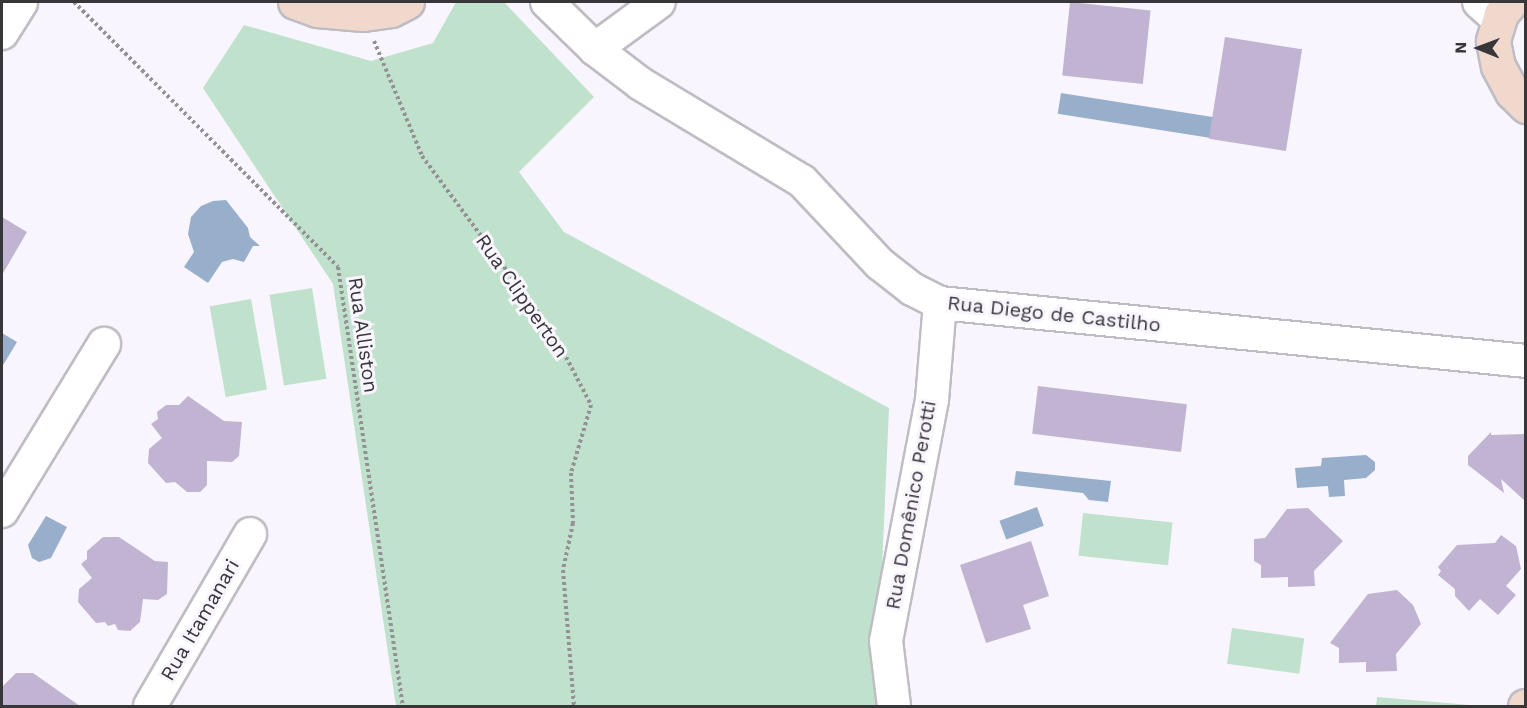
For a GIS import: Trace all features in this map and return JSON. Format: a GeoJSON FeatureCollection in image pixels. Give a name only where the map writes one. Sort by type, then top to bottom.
{"type":"FeatureCollection","features":[{"type":"Feature","properties":{"kind":"street"},"geometry":{"type":"LineString","coordinates":[[2,33],[21,2]]}},
{"type":"Feature","properties":{"kind":"street"},"geometry":{"type":"LineString","coordinates":[[295,2],[317,10],[363,14],[391,10],[407,2]]}},
{"type":"Feature","properties":{"kind":"street","name":"Rua Diego de Castilho"},"geometry":{"type":"LineString","coordinates":[[547,2],[595,49],[641,84],[802,181],[880,264],[912,289],[940,303],[1526,362]]}},
{"type":"Feature","properties":{"kind":"street"},"geometry":{"type":"LineString","coordinates":[[595,49],[659,2]]}},
{"type":"Feature","properties":{"kind":"street"},"geometry":{"type":"LineString","coordinates":[[1496,8],[1493,41],[1497,66],[1512,92],[1526,106]]}},
{"type":"Feature","properties":{"kind":"street","name":"Rua Domênico Perotti"},"geometry":{"type":"LineString","coordinates":[[894,706],[886,641],[932,400],[940,303]]}},
{"type":"Feature","properties":{"kind":"street"},"geometry":{"type":"LineString","coordinates":[[2,511],[104,344]]}},
{"type":"Feature","properties":{"kind":"street","name":"Rua Itamanari"},"geometry":{"type":"LineString","coordinates":[[150,706],[250,534]]}},
{"type":"Feature","properties":{"kind":"path","name":"Rua Alliston"},"geometry":{"type":"LineString","coordinates":[[74,2],[338,267],[403,706]]}},
{"type":"Feature","properties":{"kind":"path","name":"Rua Clipperton"},"geometry":{"type":"LineString","coordinates":[[363,14],[422,156],[555,336],[591,405],[572,473],[573,523],[563,570],[574,706]]}},
{"type":"Feature","properties":{"kind":"green space"},"geometry":{"type":"Polygon","coordinates":[[[456,2],[504,2],[594,97],[519,172],[564,232],[889,408],[876,706],[396,706],[333,284],[203,88],[244,25],[371,61],[433,43],[456,2]]]}},
{"type":"Feature","properties":{"kind":"green space"},"geometry":{"type":"Polygon","coordinates":[[[312,288],[326,379],[284,386],[270,295],[312,288]]]}},
{"type":"Feature","properties":{"kind":"green space"},"geometry":{"type":"Polygon","coordinates":[[[251,299],[267,390],[226,397],[210,306],[251,299]]]}},
{"type":"Feature","properties":{"kind":"green space"},"geometry":{"type":"Polygon","coordinates":[[[1083,513],[1173,522],[1168,565],[1079,556],[1083,513]]]}},
{"type":"Feature","properties":{"kind":"green space"},"geometry":{"type":"Polygon","coordinates":[[[1232,628],[1304,638],[1299,674],[1227,664],[1232,628]]]}},
{"type":"Feature","properties":{"kind":"green space"},"geometry":{"type":"Polygon","coordinates":[[[1377,697],[1470,705],[1470,706],[1376,706],[1377,697]]]}},
{"type":"Feature","properties":{"kind":"water"},"geometry":{"type":"Polygon","coordinates":[[[1061,93],[1214,117],[1211,138],[1058,114],[1061,93]]]}},
{"type":"Feature","properties":{"kind":"water"},"geometry":{"type":"Polygon","coordinates":[[[226,200],[248,228],[250,237],[260,246],[253,246],[244,262],[233,259],[222,262],[208,283],[184,267],[194,252],[188,234],[191,217],[201,206],[213,201],[226,200]]]}},
{"type":"Feature","properties":{"kind":"water"},"geometry":{"type":"Polygon","coordinates":[[[2,333],[17,342],[2,367],[2,333]]]}},
{"type":"Feature","properties":{"kind":"water"},"geometry":{"type":"Polygon","coordinates":[[[1366,455],[1375,462],[1375,470],[1366,478],[1344,480],[1345,496],[1329,497],[1328,486],[1297,488],[1295,468],[1321,466],[1322,458],[1366,455]]]}},
{"type":"Feature","properties":{"kind":"water"},"geometry":{"type":"Polygon","coordinates":[[[1016,471],[1111,481],[1108,502],[1089,500],[1083,493],[1014,485],[1016,471]]]}},
{"type":"Feature","properties":{"kind":"water"},"geometry":{"type":"Polygon","coordinates":[[[1037,507],[1044,526],[1006,539],[999,521],[1037,507]]]}},
{"type":"Feature","properties":{"kind":"water"},"geometry":{"type":"Polygon","coordinates":[[[46,516],[67,527],[51,558],[39,562],[32,558],[28,545],[46,516]]]}},
{"type":"Feature","properties":{"kind":"building"},"geometry":{"type":"Polygon","coordinates":[[[1070,2],[1151,10],[1143,84],[1062,76],[1070,2]]]}},
{"type":"Feature","properties":{"kind":"building"},"geometry":{"type":"Polygon","coordinates":[[[1225,37],[1302,49],[1286,151],[1209,139],[1225,37]]]}},
{"type":"Feature","properties":{"kind":"building"},"geometry":{"type":"Polygon","coordinates":[[[2,217],[27,232],[2,275],[2,217]]]}},
{"type":"Feature","properties":{"kind":"building"},"geometry":{"type":"Polygon","coordinates":[[[1038,386],[1187,404],[1181,452],[1032,434],[1038,386]]]}},
{"type":"Feature","properties":{"kind":"building"},"geometry":{"type":"Polygon","coordinates":[[[188,396],[224,421],[242,422],[239,456],[232,462],[207,461],[207,485],[200,492],[187,492],[175,482],[166,483],[148,463],[149,449],[162,438],[151,424],[158,419],[157,412],[166,405],[179,405],[188,396]]]}},
{"type":"Feature","properties":{"kind":"building"},"geometry":{"type":"Polygon","coordinates":[[[1491,432],[1491,435],[1526,434],[1526,502],[1501,479],[1504,493],[1468,465],[1468,456],[1491,432]]]}},
{"type":"Feature","properties":{"kind":"building"},"geometry":{"type":"Polygon","coordinates":[[[1308,508],[1343,541],[1314,571],[1315,586],[1288,587],[1288,577],[1261,578],[1261,565],[1254,561],[1254,539],[1265,538],[1287,509],[1308,508]]]}},
{"type":"Feature","properties":{"kind":"building"},"geometry":{"type":"Polygon","coordinates":[[[1501,535],[1516,546],[1521,569],[1506,586],[1516,595],[1498,615],[1480,599],[1469,611],[1455,596],[1455,589],[1438,575],[1441,571],[1438,567],[1457,545],[1495,543],[1501,535]]]}},
{"type":"Feature","properties":{"kind":"building"},"geometry":{"type":"Polygon","coordinates":[[[103,537],[119,537],[155,561],[168,562],[167,594],[158,600],[143,599],[140,622],[130,631],[118,630],[115,624],[108,626],[105,622],[96,623],[78,602],[79,589],[92,578],[81,564],[87,559],[87,551],[103,537]]]}},
{"type":"Feature","properties":{"kind":"building"},"geometry":{"type":"Polygon","coordinates":[[[1031,541],[1049,596],[1023,605],[1031,629],[986,643],[960,565],[1031,541]]]}},
{"type":"Feature","properties":{"kind":"building"},"geometry":{"type":"Polygon","coordinates":[[[1397,590],[1413,605],[1421,624],[1396,654],[1397,671],[1366,672],[1366,662],[1339,663],[1339,648],[1330,643],[1368,594],[1397,590]]]}},
{"type":"Feature","properties":{"kind":"building"},"geometry":{"type":"Polygon","coordinates":[[[16,673],[33,673],[80,706],[2,706],[2,687],[16,673]]]}}]}
